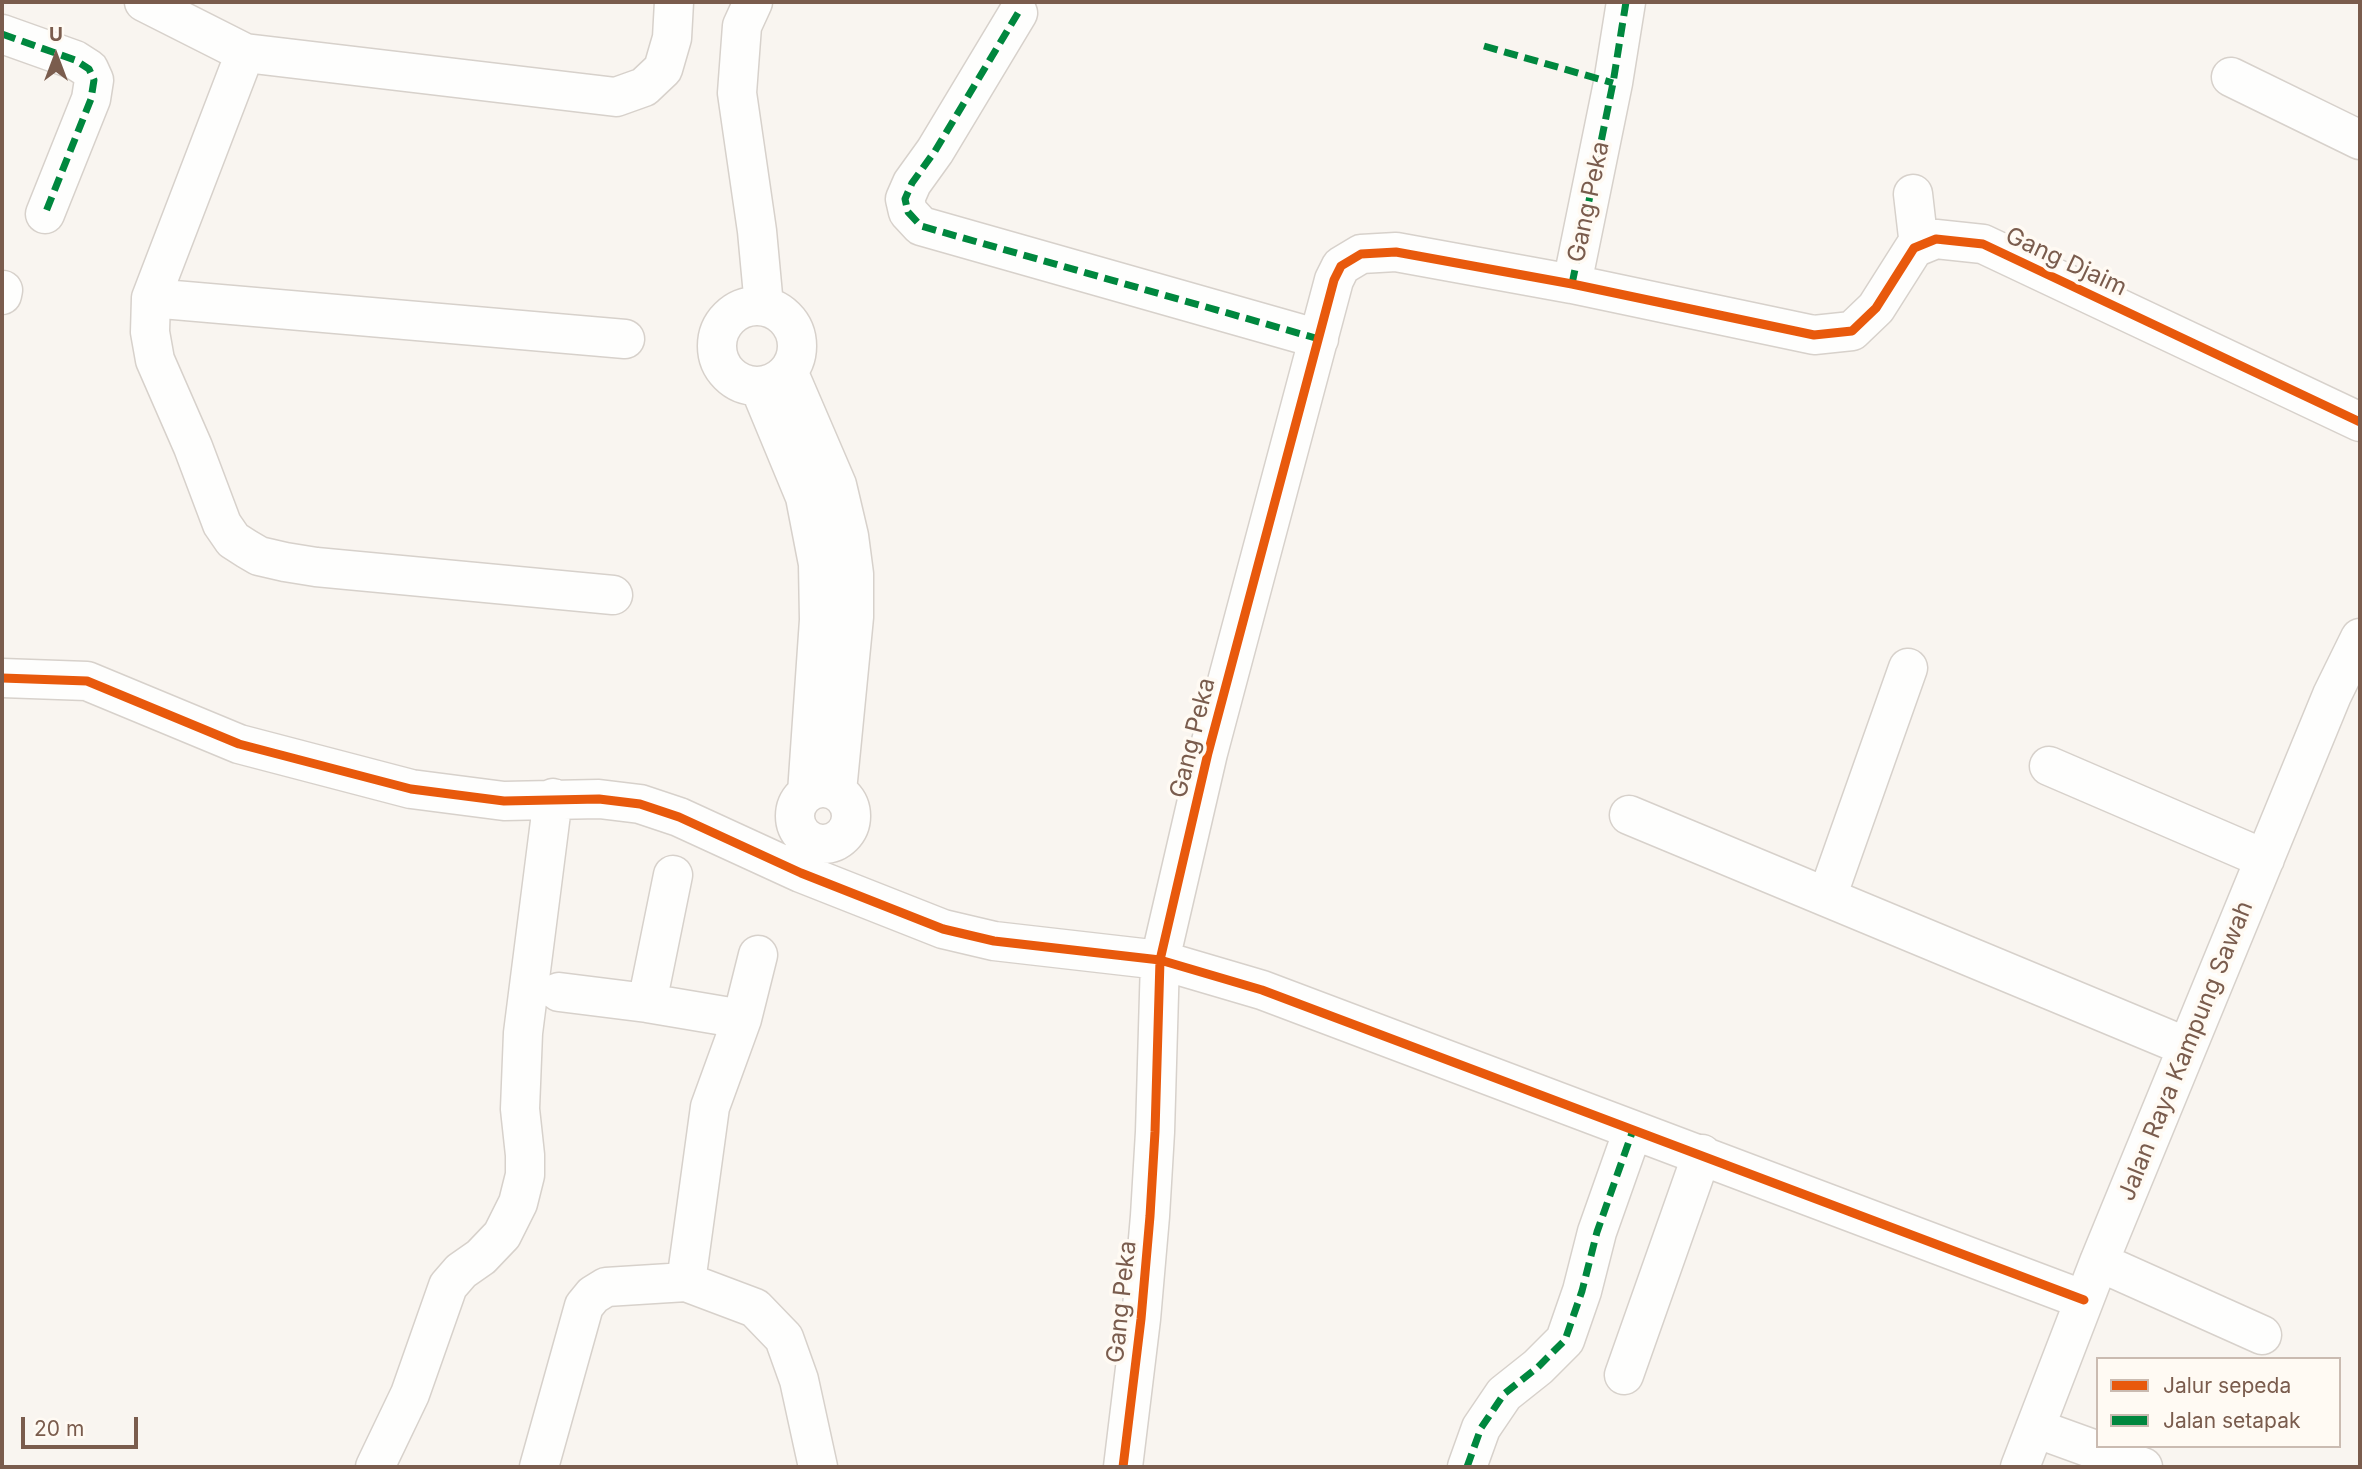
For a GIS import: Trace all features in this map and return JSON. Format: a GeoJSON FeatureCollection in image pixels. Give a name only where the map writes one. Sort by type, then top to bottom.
{"type":"FeatureCollection","features":[{"type":"Feature","properties":{"kind":"street"},"geometry":{"type":"LineString","coordinates":[[144,2],[245,53],[616,97],[644,87],[663,69],[672,38],[674,2]]}},
{"type":"Feature","properties":{"kind":"street"},"geometry":{"type":"LineString","coordinates":[[753,2],[743,26],[737,93],[757,231],[764,306]]}},
{"type":"Feature","properties":{"kind":"street","name":"Gang Peka"},"geometry":{"type":"LineString","coordinates":[[1123,1467],[1150,1216],[1160,960],[1208,753],[1334,280],[1341,266],[1362,254],[1396,251],[1572,284],[1613,83],[1626,2]]}},
{"type":"Feature","properties":{"kind":"street"},"geometry":{"type":"LineString","coordinates":[[1018,13],[935,151],[912,183],[905,199],[908,212],[921,226],[1319,339]]}},
{"type":"Feature","properties":{"kind":"street"},"geometry":{"type":"LineString","coordinates":[[2,34],[75,60],[89,69],[94,80],[91,99],[45,214]]}},
{"type":"Feature","properties":{"kind":"street"},"geometry":{"type":"LineString","coordinates":[[245,53],[151,298],[150,332],[155,360],[193,447],[222,524],[233,540],[259,556],[316,567],[613,595]]}},
{"type":"Feature","properties":{"kind":"street"},"geometry":{"type":"LineString","coordinates":[[2231,77],[2360,140]]}},
{"type":"Feature","properties":{"kind":"street"},"geometry":{"type":"LineString","coordinates":[[1572,284],[1814,335],[1852,331],[1876,308],[1914,248],[1919,246],[1913,194]]}},
{"type":"Feature","properties":{"kind":"street","name":"Gang Djaim"},"geometry":{"type":"LineString","coordinates":[[1919,246],[1936,239],[1983,244],[2360,422]]}},
{"type":"Feature","properties":{"kind":"street"},"geometry":{"type":"LineString","coordinates":[[151,298],[625,339]]}},
{"type":"Feature","properties":{"kind":"street"},"geometry":{"type":"LineString","coordinates":[[764,306],[779,312],[791,324],[797,339],[796,356],[774,378],[743,383],[728,374],[719,360],[717,343],[721,327],[732,314],[747,307],[764,306]]}},
{"type":"Feature","properties":{"kind":"street"},"geometry":{"type":"LineString","coordinates":[[774,378],[853,561],[836,618],[822,792],[845,797],[850,806],[851,824],[840,839],[807,858]]}},
{"type":"Feature","properties":{"kind":"street","name":"Jalan Raya Kampung Sawah"},"geometry":{"type":"LineString","coordinates":[[2020,1467],[2099,1262],[2187,1047],[2332,695],[2360,638]]}},
{"type":"Feature","properties":{"kind":"street"},"geometry":{"type":"LineString","coordinates":[[1827,897],[1908,668]]}},
{"type":"Feature","properties":{"kind":"street"},"geometry":{"type":"LineString","coordinates":[[2,678],[87,681],[239,744],[411,789],[504,801],[599,799],[640,804],[807,858],[943,929],[995,940],[1160,960],[1262,990],[2084,1300]]}},
{"type":"Feature","properties":{"kind":"street"},"geometry":{"type":"LineString","coordinates":[[2049,765],[2265,859]]}},
{"type":"Feature","properties":{"kind":"street"},"geometry":{"type":"LineString","coordinates":[[376,1467],[410,1394],[448,1286],[502,1235],[520,1194],[525,1165],[520,1109],[523,1033],[552,799]]}},
{"type":"Feature","properties":{"kind":"street"},"geometry":{"type":"LineString","coordinates":[[1629,815],[2187,1047]]}},
{"type":"Feature","properties":{"kind":"street"},"geometry":{"type":"LineString","coordinates":[[647,1003],[673,875]]}},
{"type":"Feature","properties":{"kind":"street"},"geometry":{"type":"LineString","coordinates":[[686,1282],[710,1107],[743,1019],[758,955]]}},
{"type":"Feature","properties":{"kind":"street"},"geometry":{"type":"LineString","coordinates":[[559,992],[743,1019]]}},
{"type":"Feature","properties":{"kind":"street"},"geometry":{"type":"LineString","coordinates":[[1467,1467],[1481,1428],[1504,1394],[1538,1367],[1565,1340],[1582,1291],[1597,1232],[1633,1130]]}},
{"type":"Feature","properties":{"kind":"street"},"geometry":{"type":"LineString","coordinates":[[1624,1375],[1702,1154]]}},
{"type":"Feature","properties":{"kind":"street"},"geometry":{"type":"LineString","coordinates":[[2099,1262],[2262,1335]]}},
{"type":"Feature","properties":{"kind":"street"},"geometry":{"type":"LineString","coordinates":[[539,1467],[584,1306],[593,1295],[606,1287],[686,1282],[755,1308],[785,1338],[799,1380],[818,1467]]}},
{"type":"Feature","properties":{"kind":"street"},"geometry":{"type":"LineString","coordinates":[[2035,1428],[2143,1467]]}},
{"type":"Feature","properties":{"kind":"marked path"},"geometry":{"type":"LineString","coordinates":[[1572,284],[1613,83],[1626,2]]}},
{"type":"Feature","properties":{"kind":"marked path"},"geometry":{"type":"LineString","coordinates":[[1018,13],[935,151],[912,183],[905,199],[908,212],[921,226],[1319,339]]}},
{"type":"Feature","properties":{"kind":"marked path"},"geometry":{"type":"LineString","coordinates":[[2,34],[75,60],[89,69],[94,80],[91,99],[45,214]]}},
{"type":"Feature","properties":{"kind":"marked path"},"geometry":{"type":"LineString","coordinates":[[1484,46],[1613,83]]}},
{"type":"Feature","properties":{"kind":"marked path"},"geometry":{"type":"LineString","coordinates":[[1467,1467],[1481,1428],[1504,1394],[1538,1367],[1565,1340],[1582,1291],[1597,1232],[1633,1130]]}},
{"type":"Feature","properties":{"kind":"cycle path"},"geometry":{"type":"LineString","coordinates":[[1123,1467],[1150,1216],[1160,960],[1208,753],[1334,280],[1341,266],[1361,254],[1396,252],[1572,284],[1814,335],[1852,331],[1876,308],[1914,248],[1936,239],[1983,244],[2360,422]]}},
{"type":"Feature","properties":{"kind":"cycle path"},"geometry":{"type":"LineString","coordinates":[[2,678],[87,681],[239,744],[411,789],[504,801],[599,799],[640,804],[679,817],[801,873],[943,929],[994,941],[1160,960],[1262,990],[2084,1300]]}}]}
